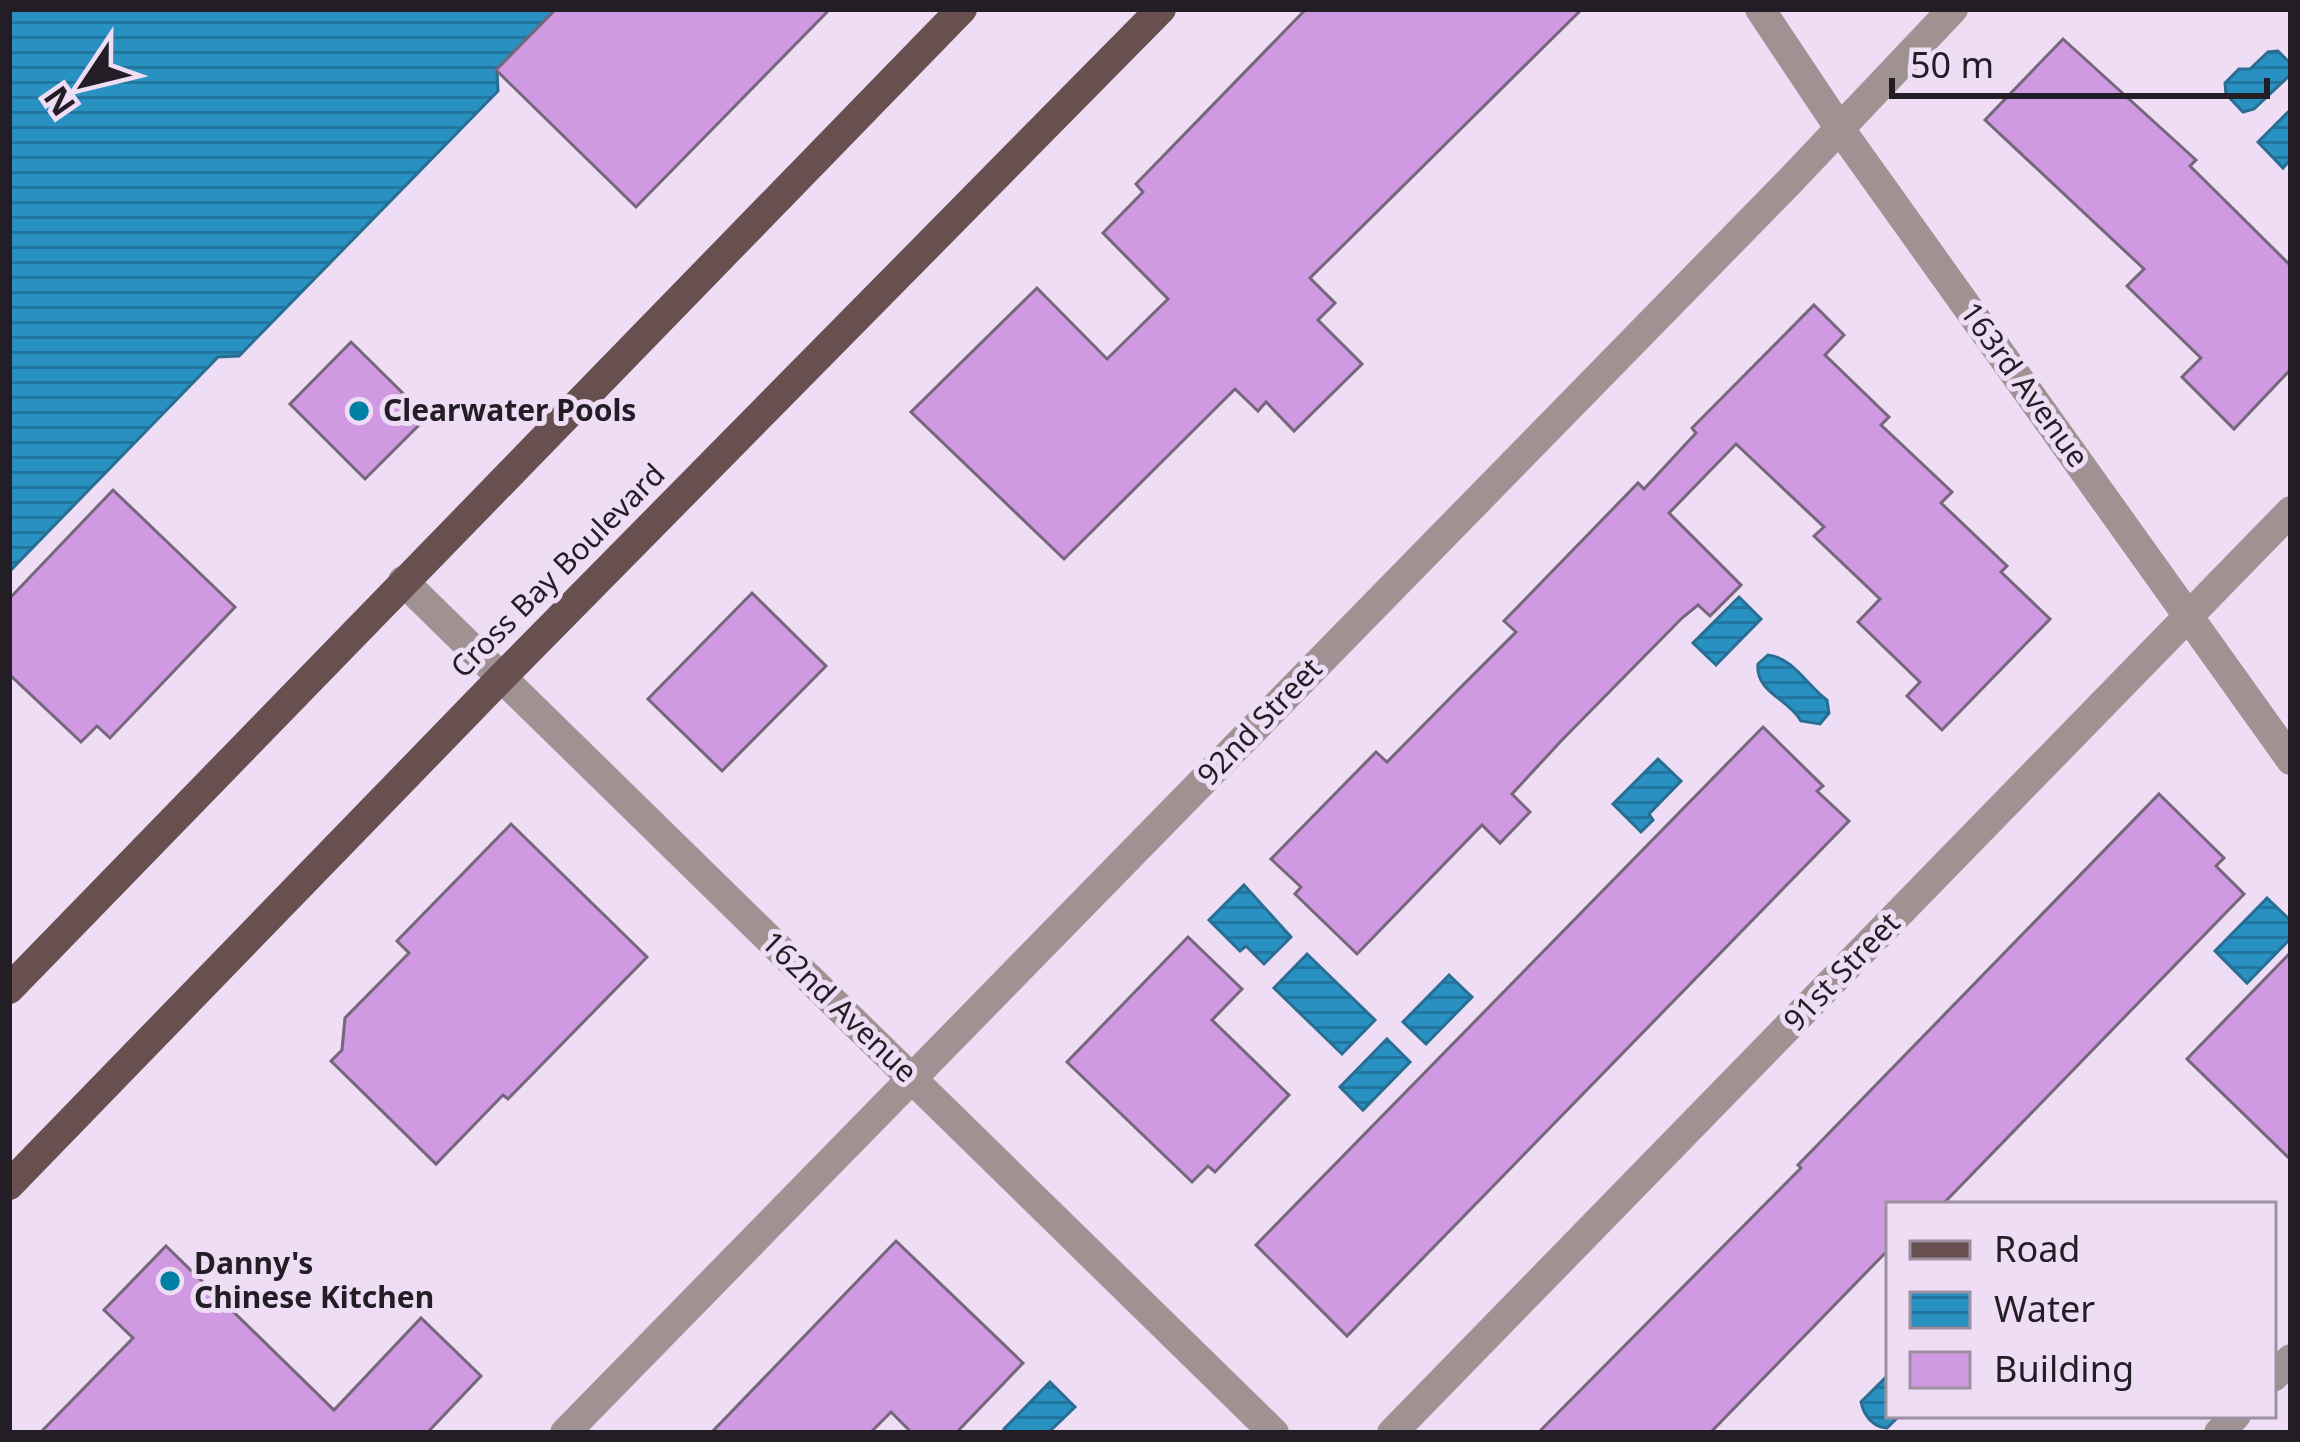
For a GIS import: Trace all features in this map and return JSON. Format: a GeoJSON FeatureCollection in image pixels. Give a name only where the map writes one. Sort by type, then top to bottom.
{"type":"FeatureCollection","features":[{"type":"Feature","properties":{"kind":"main road"},"geometry":{"type":"LineString","coordinates":[[9,988],[962,9]]}},
{"type":"Feature","properties":{"kind":"main road","name":"Cross Bay Boulevard"},"geometry":{"type":"LineString","coordinates":[[9,1186],[501,678],[1161,9]]}},
{"type":"Feature","properties":{"kind":"street","name":"163rd Avenue"},"geometry":{"type":"LineString","coordinates":[[1760,9],[1840,129],[2291,760]]}},
{"type":"Feature","properties":{"kind":"street","name":"92nd Street"},"geometry":{"type":"LineString","coordinates":[[565,1433],[1953,9]]}},
{"type":"Feature","properties":{"kind":"street","name":"91st Street"},"geometry":{"type":"LineString","coordinates":[[1391,1433],[2291,511]]}},
{"type":"Feature","properties":{"kind":"street","name":"162nd Avenue"},"geometry":{"type":"LineString","coordinates":[[403,581],[1274,1433]]}},
{"type":"Feature","properties":{"kind":"water"},"geometry":{"type":"Polygon","coordinates":[[[9,9],[556,9],[497,70],[498,91],[239,356],[218,357],[9,572],[9,9]]]}},
{"type":"Feature","properties":{"kind":"water"},"geometry":{"type":"Polygon","coordinates":[[[2278,51],[2291,64],[2290,75],[2254,109],[2243,112],[2226,94],[2225,83],[2239,69],[2250,69],[2268,52],[2278,51]]]}},
{"type":"Feature","properties":{"kind":"water"},"geometry":{"type":"Polygon","coordinates":[[[2291,109],[2291,159],[2283,168],[2258,142],[2291,109]]]}},
{"type":"Feature","properties":{"kind":"water"},"geometry":{"type":"Polygon","coordinates":[[[1739,597],[1761,619],[1716,665],[1693,643],[1739,597]]]}},
{"type":"Feature","properties":{"kind":"water"},"geometry":{"type":"Polygon","coordinates":[[[1768,655],[1793,667],[1827,700],[1829,713],[1820,724],[1801,721],[1767,689],[1758,664],[1768,655]]]}},
{"type":"Feature","properties":{"kind":"water"},"geometry":{"type":"Polygon","coordinates":[[[1658,759],[1681,781],[1649,814],[1653,820],[1641,832],[1613,804],[1658,759]]]}},
{"type":"Feature","properties":{"kind":"water"},"geometry":{"type":"Polygon","coordinates":[[[1244,885],[1291,937],[1264,964],[1246,946],[1240,951],[1209,920],[1244,885]]]}},
{"type":"Feature","properties":{"kind":"water"},"geometry":{"type":"Polygon","coordinates":[[[2267,898],[2291,921],[2291,938],[2247,983],[2215,951],[2267,898]]]}},
{"type":"Feature","properties":{"kind":"water"},"geometry":{"type":"Polygon","coordinates":[[[1307,954],[1375,1020],[1342,1054],[1274,988],[1307,954]]]}},
{"type":"Feature","properties":{"kind":"water"},"geometry":{"type":"Polygon","coordinates":[[[1449,975],[1472,997],[1426,1044],[1403,1022],[1449,975]]]}},
{"type":"Feature","properties":{"kind":"water"},"geometry":{"type":"Polygon","coordinates":[[[1387,1039],[1410,1062],[1363,1110],[1340,1087],[1387,1039]]]}},
{"type":"Feature","properties":{"kind":"water"},"geometry":{"type":"Polygon","coordinates":[[[1886,1377],[1886,1418],[1897,1418],[1887,1428],[1877,1425],[1861,1402],[1886,1377]]]}},
{"type":"Feature","properties":{"kind":"water"},"geometry":{"type":"Polygon","coordinates":[[[1050,1382],[1075,1407],[1048,1433],[1008,1433],[1004,1429],[1050,1382]]]}},
{"type":"Feature","properties":{"kind":"building"},"geometry":{"type":"Polygon","coordinates":[[[556,9],[830,9],[636,207],[496,70],[556,9]]]}},
{"type":"Feature","properties":{"kind":"building"},"geometry":{"type":"Polygon","coordinates":[[[1306,9],[1582,9],[1310,278],[1335,303],[1318,320],[1362,364],[1294,431],[1266,402],[1258,411],[1235,389],[1064,559],[911,412],[1037,288],[1107,359],[1168,299],[1103,233],[1143,192],[1136,184],[1306,9]]]}},
{"type":"Feature","properties":{"kind":"building"},"geometry":{"type":"Polygon","coordinates":[[[2063,39],[2196,160],[2190,166],[2291,266],[2291,369],[2234,429],[2182,377],[2201,358],[2127,286],[2144,269],[1985,120],[2063,39]]]}},
{"type":"Feature","properties":{"kind":"building"},"geometry":{"type":"Polygon","coordinates":[[[1814,305],[1844,335],[1825,355],[1889,417],[1881,425],[1952,492],[1941,503],[2007,566],[2001,572],[2050,619],[1942,730],[1907,696],[1920,682],[1858,622],[1880,599],[1814,536],[1824,527],[1736,444],[1669,513],[1741,585],[1710,616],[1698,605],[1682,618],[1561,741],[1512,794],[1530,812],[1500,843],[1482,825],[1357,954],[1295,894],[1301,887],[1271,859],[1376,752],[1387,762],[1516,632],[1504,621],[1638,483],[1644,489],[1696,433],[1692,428],[1814,305]]]}},
{"type":"Feature","properties":{"kind":"building","name":"Clearwater Pools"},"geometry":{"type":"Polygon","coordinates":[[[351,342],[427,417],[365,479],[290,404],[351,342]]]}},
{"type":"Feature","properties":{"kind":"building"},"geometry":{"type":"Polygon","coordinates":[[[113,490],[235,607],[110,738],[97,726],[81,742],[9,674],[9,599],[113,490]]]}},
{"type":"Feature","properties":{"kind":"building"},"geometry":{"type":"Polygon","coordinates":[[[752,593],[826,666],[722,771],[648,699],[752,593]]]}},
{"type":"Feature","properties":{"kind":"building"},"geometry":{"type":"Polygon","coordinates":[[[1763,727],[1823,786],[1817,791],[1849,821],[1347,1336],[1256,1245],[1763,727]]]}},
{"type":"Feature","properties":{"kind":"building"},"geometry":{"type":"Polygon","coordinates":[[[2159,794],[2224,858],[2216,866],[2244,894],[1945,1202],[1886,1202],[1886,1252],[1710,1433],[1538,1433],[1801,1168],[1798,1165],[2159,794]]]}},
{"type":"Feature","properties":{"kind":"building"},"geometry":{"type":"Polygon","coordinates":[[[511,824],[647,957],[508,1099],[503,1095],[436,1164],[331,1061],[342,1050],[345,1018],[409,953],[397,941],[511,824]]]}},
{"type":"Feature","properties":{"kind":"building"},"geometry":{"type":"Polygon","coordinates":[[[1188,937],[1242,989],[1212,1020],[1289,1095],[1215,1172],[1208,1166],[1192,1182],[1067,1062],[1188,937]]]}},
{"type":"Feature","properties":{"kind":"building"},"geometry":{"type":"Polygon","coordinates":[[[2291,952],[2291,1160],[2187,1059],[2291,952]]]}},
{"type":"Feature","properties":{"kind":"building"},"geometry":{"type":"Polygon","coordinates":[[[896,1241],[1023,1363],[956,1433],[912,1433],[891,1412],[870,1433],[711,1433],[896,1241]]]}},
{"type":"Feature","properties":{"kind":"building"},"geometry":{"type":"Polygon","coordinates":[[[166,1246],[334,1410],[421,1318],[481,1376],[427,1433],[40,1433],[133,1338],[104,1310],[166,1246]]]}},
{"type":"Feature","properties":{"kind":"place","name":"Clearwater Pools"},"geometry":{"type":"Point","coordinates":[359,411]}},
{"type":"Feature","properties":{"kind":"place","name":"Danny's Chinese Kitchen"},"geometry":{"type":"Point","coordinates":[170,1281]}}]}
